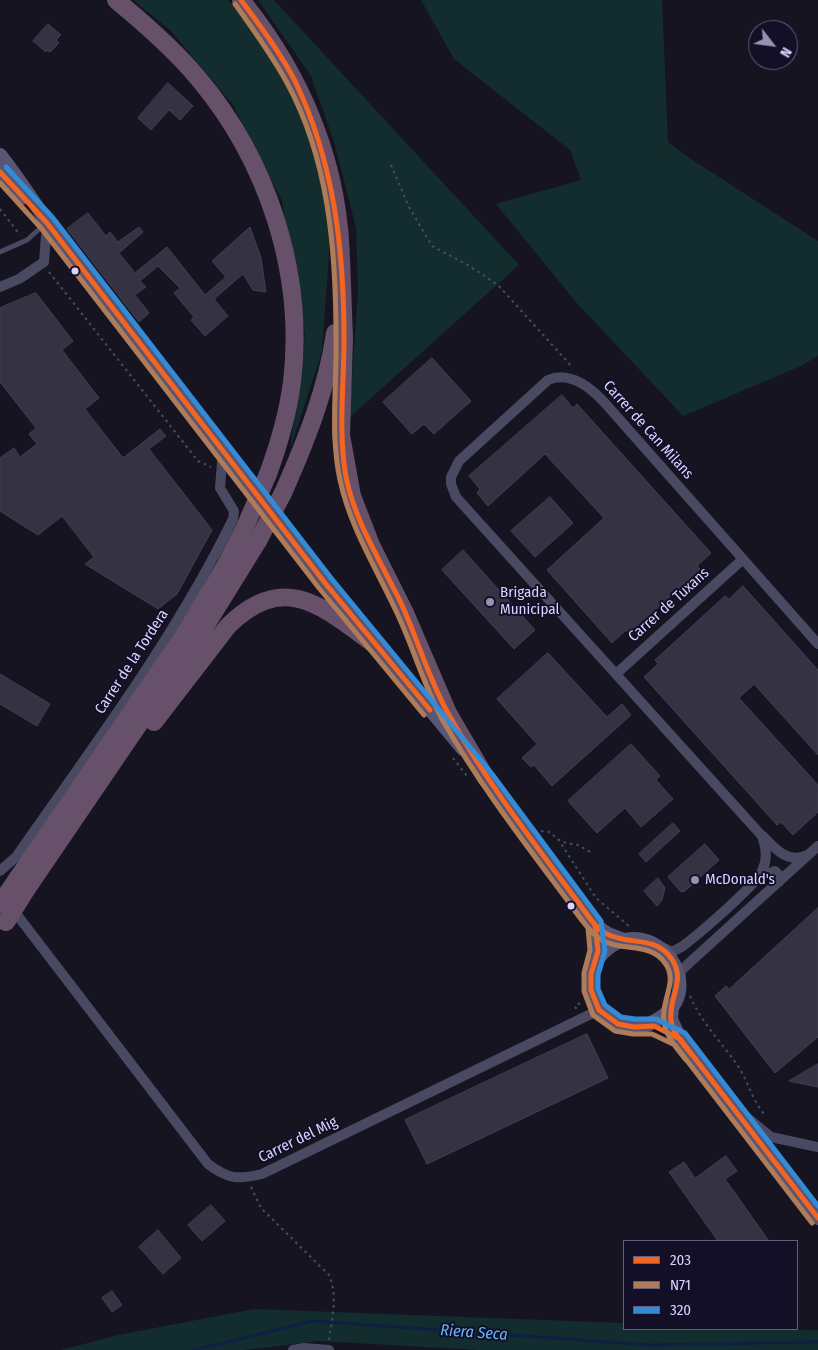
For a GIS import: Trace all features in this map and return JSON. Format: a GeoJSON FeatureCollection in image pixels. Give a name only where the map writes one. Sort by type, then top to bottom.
{"type":"FeatureCollection","features":[{"type":"Feature","properties":{"kind":"highway"},"geometry":{"type":"LineString","coordinates":[[103,0],[136,16]]}},
{"type":"Feature","properties":{"kind":"highway"},"geometry":{"type":"LineString","coordinates":[[3,927],[22,884],[183,637],[224,568],[246,526],[268,474],[286,414],[292,382],[294,313],[284,247],[257,169],[220,107],[180,58],[136,16],[116,0]]}},
{"type":"Feature","properties":{"kind":"highway"},"geometry":{"type":"LineString","coordinates":[[241,0],[281,54],[308,105],[331,175],[338,214],[341,257],[344,339],[341,428],[343,456],[352,496],[367,537],[406,613],[478,779]]}},
{"type":"Feature","properties":{"kind":"highway"},"geometry":{"type":"LineString","coordinates":[[86,802],[206,626],[258,541],[283,493],[308,435],[327,376],[338,311],[341,257]]}},
{"type":"Feature","properties":{"kind":"highway"},"geometry":{"type":"LineString","coordinates":[[0,904],[22,884],[86,802],[176,696],[228,626],[248,609],[282,597],[307,600],[334,616],[378,647]]}},
{"type":"Feature","properties":{"kind":"main road"},"geometry":{"type":"LineString","coordinates":[[0,155],[47,223],[325,582],[378,647],[478,779],[595,925],[608,934],[624,940],[647,941],[657,945],[672,960],[679,984],[672,1007],[671,1019],[675,1040]]}},
{"type":"Feature","properties":{"kind":"main road"},"geometry":{"type":"LineString","coordinates":[[0,172],[47,223]]}},
{"type":"Feature","properties":{"kind":"main road"},"geometry":{"type":"LineString","coordinates":[[595,925],[598,941],[597,960]]}},
{"type":"Feature","properties":{"kind":"main road"},"geometry":{"type":"LineString","coordinates":[[624,940],[605,950],[597,960],[591,974],[591,990],[599,1010],[618,1024],[649,1029],[675,1040],[729,1102],[815,1211]]}},
{"type":"Feature","properties":{"kind":"main road"},"geometry":{"type":"LineString","coordinates":[[649,1029],[672,1007]]}},
{"type":"Feature","properties":{"kind":"street"},"geometry":{"type":"LineString","coordinates":[[0,287],[19,279],[44,262],[47,223]]}},
{"type":"Feature","properties":{"kind":"street","name":"Carrer de Can Milans"},"geometry":{"type":"LineString","coordinates":[[809,854],[800,858],[791,858],[780,854],[456,498],[451,484],[453,469],[458,461],[548,380],[564,377],[588,387],[604,402],[818,644]]}},
{"type":"Feature","properties":{"kind":"street","name":"Carrer de la Tordera"},"geometry":{"type":"LineString","coordinates":[[0,871],[16,857],[110,723],[204,574],[233,519],[234,511],[220,488],[224,450]]}},
{"type":"Feature","properties":{"kind":"street","name":"Carrer de Tuxans"},"geometry":{"type":"LineString","coordinates":[[616,674],[743,559]]}},
{"type":"Feature","properties":{"kind":"street","name":"Carrer de Can Milans"},"geometry":{"type":"LineString","coordinates":[[657,945],[672,952],[678,950],[756,879],[762,871],[766,854],[762,836],[756,828]]}},
{"type":"Feature","properties":{"kind":"street"},"geometry":{"type":"LineString","coordinates":[[679,984],[681,971],[688,964],[818,846]]}},
{"type":"Feature","properties":{"kind":"street","name":"Carrer de Can Milans"},"geometry":{"type":"LineString","coordinates":[[756,879],[775,871],[779,875],[779,882]]}},
{"type":"Feature","properties":{"kind":"street","name":"Carrer del Mig"},"geometry":{"type":"LineString","coordinates":[[0,892],[208,1164],[222,1174],[241,1179],[262,1174],[599,1010]]}},
{"type":"Feature","properties":{"kind":"street"},"geometry":{"type":"LineString","coordinates":[[729,1102],[771,1137],[818,1147]]}},
{"type":"Feature","properties":{"kind":"street"},"geometry":{"type":"LineString","coordinates":[[293,1350],[304,1348],[329,1350]]}},
{"type":"Feature","properties":{"kind":"lane"},"geometry":{"type":"LineString","coordinates":[[0,252],[25,241],[47,223]]}},
{"type":"Feature","properties":{"kind":"path"},"geometry":{"type":"LineString","coordinates":[[391,165],[409,207],[432,246],[468,264],[498,285],[555,345],[588,387]]}},
{"type":"Feature","properties":{"kind":"path"},"geometry":{"type":"LineString","coordinates":[[0,209],[25,241]]}},
{"type":"Feature","properties":{"kind":"path"},"geometry":{"type":"LineString","coordinates":[[53,276],[198,461],[214,469]]}},
{"type":"Feature","properties":{"kind":"path"},"geometry":{"type":"LineString","coordinates":[[452,757],[478,779]]}},
{"type":"Feature","properties":{"kind":"path"},"geometry":{"type":"LineString","coordinates":[[540,831],[549,832],[562,842],[578,845],[590,852]]}},
{"type":"Feature","properties":{"kind":"path"},"geometry":{"type":"LineString","coordinates":[[575,1006],[582,1001]]}},
{"type":"Feature","properties":{"kind":"path"},"geometry":{"type":"LineString","coordinates":[[649,1029],[675,1040]]}},
{"type":"Feature","properties":{"kind":"path"},"geometry":{"type":"LineString","coordinates":[[249,1177],[261,1208],[329,1275],[333,1284],[334,1303],[329,1350]]}},
{"type":"Feature","properties":{"kind":"green space"},"geometry":{"type":"Polygon","coordinates":[[[133,0],[228,0],[243,16],[291,90],[331,175],[329,254],[322,351],[290,450],[305,334],[282,201],[233,105],[170,30],[133,0]]]}},
{"type":"Feature","properties":{"kind":"green space"},"geometry":{"type":"Polygon","coordinates":[[[258,0],[274,0],[519,265],[349,418],[358,292],[356,228],[335,145],[311,76],[258,0]]]}},
{"type":"Feature","properties":{"kind":"green space"},"geometry":{"type":"Polygon","coordinates":[[[421,0],[662,0],[668,142],[818,241],[818,356],[801,366],[683,416],[575,301],[496,204],[581,180],[570,150],[454,59],[421,0]]]}},
{"type":"Feature","properties":{"kind":"green space"},"geometry":{"type":"Polygon","coordinates":[[[254,1309],[623,1323],[623,1330],[818,1330],[818,1350],[479,1350],[319,1341],[245,1350],[61,1350],[118,1335],[254,1309]]]}},
{"type":"Feature","properties":{"kind":"building"},"geometry":{"type":"Polygon","coordinates":[[[48,24],[61,35],[56,40],[59,43],[50,52],[47,50],[46,52],[33,41],[48,24]]]}},
{"type":"Feature","properties":{"kind":"building"},"geometry":{"type":"Polygon","coordinates":[[[168,83],[193,106],[180,120],[169,110],[151,130],[138,118],[168,83]]]}},
{"type":"Feature","properties":{"kind":"building"},"geometry":{"type":"Polygon","coordinates":[[[88,213],[106,236],[110,232],[118,242],[139,227],[143,232],[119,253],[135,273],[167,247],[205,295],[226,277],[212,261],[250,227],[261,258],[266,292],[253,290],[243,274],[214,299],[228,316],[205,336],[191,320],[194,317],[174,293],[180,288],[158,266],[140,281],[146,287],[135,295],[149,313],[139,322],[67,229],[88,213]]]}},
{"type":"Feature","properties":{"kind":"building"},"geometry":{"type":"Polygon","coordinates":[[[36,293],[73,341],[62,350],[99,398],[85,409],[123,458],[160,429],[166,436],[149,449],[212,530],[177,594],[158,609],[85,564],[94,557],[62,516],[38,535],[0,511],[0,458],[14,448],[20,457],[37,444],[29,434],[36,428],[0,382],[0,308],[36,293]]]}},
{"type":"Feature","properties":{"kind":"building"},"geometry":{"type":"Polygon","coordinates":[[[432,358],[471,401],[434,434],[424,424],[412,434],[383,402],[432,358]]]}},
{"type":"Feature","properties":{"kind":"building"},"geometry":{"type":"Polygon","coordinates":[[[562,395],[573,408],[577,404],[711,553],[697,566],[700,569],[629,634],[626,630],[612,643],[547,570],[604,518],[545,454],[488,506],[477,493],[480,489],[469,476],[562,395]]]}},
{"type":"Feature","properties":{"kind":"building"},"geometry":{"type":"Polygon","coordinates":[[[550,497],[573,523],[535,557],[511,531],[550,497]]]}},
{"type":"Feature","properties":{"kind":"building","name":"Brigada Municipal"},"geometry":{"type":"Polygon","coordinates":[[[463,550],[535,630],[514,649],[442,570],[463,550]]]}},
{"type":"Feature","properties":{"kind":"building"},"geometry":{"type":"Polygon","coordinates":[[[743,586],[818,670],[818,755],[754,684],[739,698],[818,785],[818,812],[793,835],[781,822],[777,825],[644,677],[658,664],[655,660],[725,596],[729,599],[743,586]]]}},
{"type":"Feature","properties":{"kind":"building"},"geometry":{"type":"Polygon","coordinates":[[[548,653],[607,717],[622,704],[631,715],[552,786],[534,765],[531,767],[522,758],[537,744],[497,699],[548,653]]]}},
{"type":"Feature","properties":{"kind":"building"},"geometry":{"type":"Polygon","coordinates":[[[0,674],[50,704],[37,726],[0,704],[0,674]]]}},
{"type":"Feature","properties":{"kind":"building"},"geometry":{"type":"Polygon","coordinates":[[[631,744],[660,776],[656,780],[673,799],[641,827],[625,808],[597,833],[568,801],[631,744]]]}},
{"type":"Feature","properties":{"kind":"building"},"geometry":{"type":"Polygon","coordinates":[[[673,823],[680,831],[646,862],[639,854],[673,823]]]}},
{"type":"Feature","properties":{"kind":"building"},"geometry":{"type":"Polygon","coordinates":[[[705,844],[719,860],[685,891],[681,892],[668,877],[705,844]]]}},
{"type":"Feature","properties":{"kind":"building"},"geometry":{"type":"Polygon","coordinates":[[[658,878],[665,888],[662,900],[657,906],[644,891],[658,878]]]}},
{"type":"Feature","properties":{"kind":"building"},"geometry":{"type":"Polygon","coordinates":[[[818,908],[818,1037],[775,1073],[715,996],[726,986],[729,989],[818,908]]]}},
{"type":"Feature","properties":{"kind":"building"},"geometry":{"type":"Polygon","coordinates":[[[587,1034],[608,1078],[427,1164],[405,1120],[587,1034]]]}},
{"type":"Feature","properties":{"kind":"building"},"geometry":{"type":"Polygon","coordinates":[[[818,1064],[818,1087],[789,1081],[818,1064]]]}},
{"type":"Feature","properties":{"kind":"building"},"geometry":{"type":"Polygon","coordinates":[[[726,1156],[737,1171],[725,1179],[768,1240],[717,1240],[669,1172],[684,1162],[695,1178],[726,1156]]]}},
{"type":"Feature","properties":{"kind":"building"},"geometry":{"type":"Polygon","coordinates":[[[211,1205],[225,1221],[202,1241],[188,1225],[211,1205]]]}},
{"type":"Feature","properties":{"kind":"building"},"geometry":{"type":"Polygon","coordinates":[[[158,1230],[181,1258],[163,1274],[139,1247],[158,1230]]]}},
{"type":"Feature","properties":{"kind":"building"},"geometry":{"type":"Polygon","coordinates":[[[112,1291],[122,1305],[112,1312],[102,1298],[112,1291]]]}},
{"type":"Feature","properties":{"kind":"waterway","name":"Riera Seca"},"geometry":{"type":"LineString","coordinates":[[194,1350],[313,1321],[650,1345],[818,1342]]}},
{"type":"Feature","properties":{"kind":"transit line","name":"203"},"geometry":{"type":"LineString","coordinates":[[241,0],[270,39],[295,81],[308,112],[328,174],[339,239],[342,272],[344,339],[342,442],[346,477],[362,526],[401,603],[442,702],[482,770],[595,925],[598,951],[591,974],[591,990],[599,1010],[618,1024],[634,1027],[654,1026],[680,1039],[818,1218]]}},
{"type":"Feature","properties":{"kind":"transit line","name":"N71"},"geometry":{"type":"LineString","coordinates":[[235,4],[268,51],[286,81],[312,142],[321,173],[332,239],[336,305],[335,445],[340,480],[344,497],[357,531],[402,624],[435,706],[493,800],[588,928],[590,950],[584,973],[584,991],[593,1015],[615,1031],[633,1034],[652,1034],[675,1045],[812,1223]]}},
{"type":"Feature","properties":{"kind":"transit line","name":"320"},"geometry":{"type":"LineString","coordinates":[[6,167],[53,218],[331,578],[492,774],[601,921],[605,951],[598,975],[598,989],[605,1005],[621,1017],[656,1019],[685,1033],[818,1206]]}},
{"type":"Feature","properties":{"kind":"transit line","name":"203"},"geometry":{"type":"LineString","coordinates":[[0,172],[47,223],[325,583],[430,710]]}},
{"type":"Feature","properties":{"kind":"transit line","name":"N71"},"geometry":{"type":"LineString","coordinates":[[0,183],[41,228],[319,588],[424,715]]}},
{"type":"Feature","properties":{"kind":"transit line","name":"203"},"geometry":{"type":"LineString","coordinates":[[580,905],[593,922],[609,935],[650,944],[665,951],[671,958],[677,974],[671,1013],[672,1026],[693,1056]]}},
{"type":"Feature","properties":{"kind":"transit line","name":"N71"},"geometry":{"type":"LineString","coordinates":[[574,910],[588,928],[606,942],[645,950],[653,953],[665,963],[670,977],[663,1014],[665,1028],[673,1043],[687,1061]]}},
{"type":"Feature","properties":{"kind":"place","name":"Brigada Municipal"},"geometry":{"type":"Point","coordinates":[490,602]}},
{"type":"Feature","properties":{"kind":"place","name":"McDonald's"},"geometry":{"type":"Point","coordinates":[695,880]}}]}
